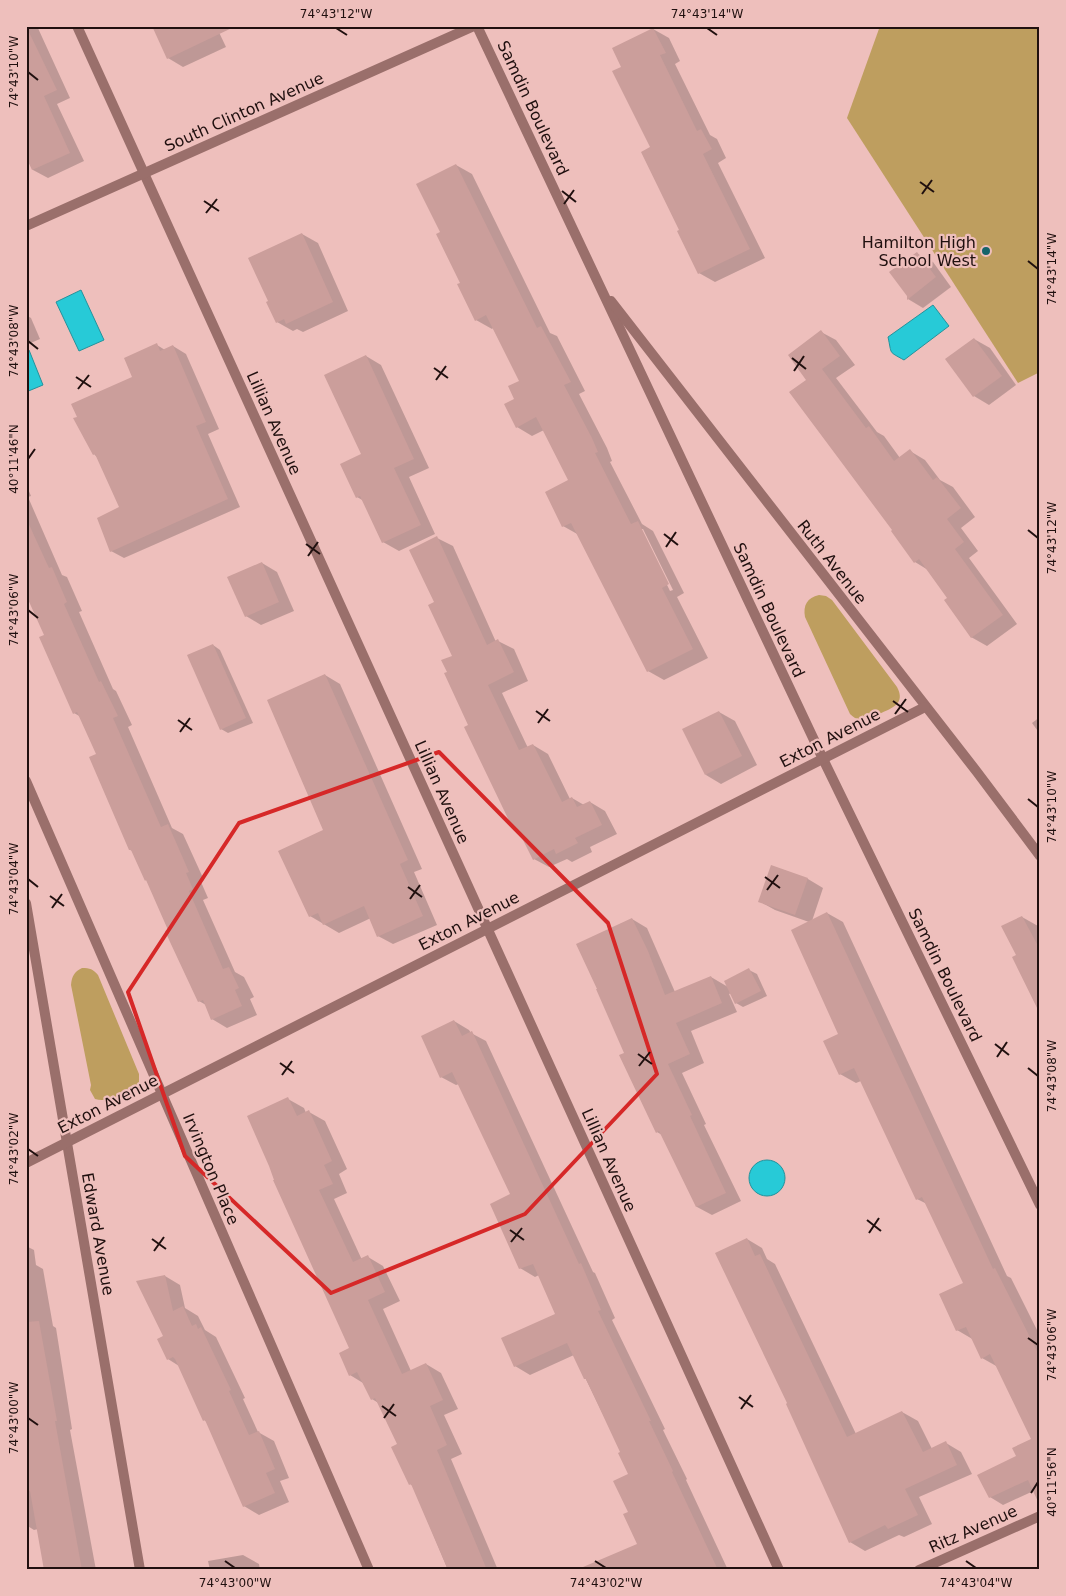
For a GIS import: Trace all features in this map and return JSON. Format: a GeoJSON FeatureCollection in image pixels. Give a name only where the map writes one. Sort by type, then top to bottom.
{"type":"FeatureCollection","features":[{"type":"Feature","properties":{"kind":"street","name":"Lillian Avenue"},"geometry":{"type":"LineString","coordinates":[[77,26],[779,1570]]}},
{"type":"Feature","properties":{"kind":"street","name":"South Clinton Avenue"},"geometry":{"type":"LineString","coordinates":[[26,226],[476,26]]}},
{"type":"Feature","properties":{"kind":"street","name":"Samdin Boulevard"},"geometry":{"type":"LineString","coordinates":[[476,26],[823,759],[1040,1205]]}},
{"type":"Feature","properties":{"kind":"street","name":"Ruth Avenue"},"geometry":{"type":"LineString","coordinates":[[600,287],[977,772],[1040,856]]}},
{"type":"Feature","properties":{"kind":"street","name":"Exton Avenue"},"geometry":{"type":"LineString","coordinates":[[26,1162],[925,707]]}},
{"type":"Feature","properties":{"kind":"street","name":"Irvington Place"},"geometry":{"type":"LineString","coordinates":[[26,781],[369,1570]]}},
{"type":"Feature","properties":{"kind":"street","name":"Edward Avenue"},"geometry":{"type":"LineString","coordinates":[[26,903],[140,1570]]}},
{"type":"Feature","properties":{"kind":"street","name":"Ritz Avenue"},"geometry":{"type":"LineString","coordinates":[[919,1570],[1040,1516]]}},
{"type":"Feature","properties":{"kind":"highlighted area"},"geometry":{"type":"Polygon","coordinates":[[[439,752],[608,923],[657,1074],[525,1214],[331,1293],[185,1156],[128,992],[239,823],[439,752]]]}},
{"type":"Feature","properties":{"kind":"shaded area","name":"Hamilton High School West"},"geometry":{"type":"Polygon","coordinates":[[[880,26],[1040,26],[1040,372],[1018,383],[847,118],[880,26]]]}},
{"type":"Feature","properties":{"kind":"shaded area"},"geometry":{"type":"Polygon","coordinates":[[[819,595],[826,596],[832,600],[897,687],[900,698],[896,705],[865,720],[857,719],[850,714],[805,617],[807,603],[811,598],[819,595]]]}},
{"type":"Feature","properties":{"kind":"shaded area"},"geometry":{"type":"Polygon","coordinates":[[[82,968],[91,969],[98,975],[139,1074],[139,1083],[136,1086],[122,1095],[111,1099],[95,1099],[90,1090],[91,1085],[71,985],[74,975],[82,968]]]}},
{"type":"Feature","properties":{"kind":"water"},"geometry":{"type":"Polygon","coordinates":[[[81,290],[104,340],[79,351],[56,302],[81,290]]]}},
{"type":"Feature","properties":{"kind":"water"},"geometry":{"type":"Polygon","coordinates":[[[933,305],[949,326],[904,360],[893,354],[888,337],[933,305]]]}},
{"type":"Feature","properties":{"kind":"water"},"geometry":{"type":"Polygon","coordinates":[[[29,350],[43,385],[26,392],[26,351],[29,350]]]}},
{"type":"Feature","properties":{"kind":"water"},"geometry":{"type":"Polygon","coordinates":[[[767,1160],[774,1161],[780,1165],[784,1171],[784,1185],[780,1191],[774,1195],[767,1196],[760,1195],[754,1191],[750,1185],[749,1178],[750,1171],[754,1165],[760,1161],[767,1160]]]}},
{"type":"Feature","properties":{"kind":"building"},"geometry":{"type":"Polygon","coordinates":[[[26,26],[57,90],[44,96],[70,153],[32,170],[26,157],[26,26]]]}},
{"type":"Feature","properties":{"kind":"building"},"geometry":{"type":"Polygon","coordinates":[[[152,26],[236,26],[167,59],[152,26]]]}},
{"type":"Feature","properties":{"kind":"building"},"geometry":{"type":"Polygon","coordinates":[[[653,28],[666,53],[660,55],[697,131],[701,129],[712,149],[703,154],[750,249],[698,274],[641,152],[650,147],[612,71],[621,67],[612,48],[653,28]]]}},
{"type":"Feature","properties":{"kind":"building"},"geometry":{"type":"Polygon","coordinates":[[[456,164],[537,328],[541,326],[571,382],[564,385],[592,438],[598,452],[595,453],[631,524],[638,521],[669,584],[662,588],[693,649],[647,672],[571,523],[562,527],[545,492],[568,480],[536,417],[516,428],[504,404],[514,399],[508,386],[519,381],[486,315],[475,321],[457,284],[460,283],[436,234],[440,232],[416,184],[456,164]]]}},
{"type":"Feature","properties":{"kind":"building"},"geometry":{"type":"Polygon","coordinates":[[[302,233],[333,302],[286,324],[284,319],[276,323],[248,258],[302,233]]]}},
{"type":"Feature","properties":{"kind":"building"},"geometry":{"type":"Polygon","coordinates":[[[917,252],[936,277],[907,300],[907,296],[889,272],[917,252]]]}},
{"type":"Feature","properties":{"kind":"building"},"geometry":{"type":"Polygon","coordinates":[[[821,330],[840,356],[822,369],[866,428],[869,426],[894,461],[910,449],[933,480],[937,477],[961,508],[947,519],[964,542],[955,549],[1003,615],[971,638],[944,600],[947,598],[919,559],[914,563],[892,530],[789,392],[806,380],[788,355],[821,330]]]}},
{"type":"Feature","properties":{"kind":"building"},"geometry":{"type":"Polygon","coordinates":[[[974,338],[1002,376],[973,397],[945,359],[974,338]]]}},
{"type":"Feature","properties":{"kind":"building"},"geometry":{"type":"Polygon","coordinates":[[[157,343],[160,351],[173,345],[206,422],[196,426],[228,499],[110,552],[97,518],[119,507],[95,454],[93,455],[73,418],[77,417],[71,404],[132,377],[124,358],[157,343]]]}},
{"type":"Feature","properties":{"kind":"building"},"geometry":{"type":"Polygon","coordinates":[[[366,355],[414,459],[394,468],[421,525],[382,543],[360,496],[356,498],[340,464],[361,454],[324,375],[366,355]]]}},
{"type":"Feature","properties":{"kind":"building"},"geometry":{"type":"Polygon","coordinates":[[[26,518],[49,568],[52,567],[67,602],[64,604],[99,682],[101,681],[118,716],[113,718],[161,827],[168,824],[189,872],[186,873],[193,889],[189,891],[223,969],[229,967],[239,988],[235,990],[242,1006],[211,1020],[203,1000],[198,1002],[165,931],[168,930],[146,880],[131,850],[129,850],[89,757],[96,754],[77,712],[73,714],[39,637],[44,635],[26,595],[26,518]]]}},
{"type":"Feature","properties":{"kind":"building"},"geometry":{"type":"Polygon","coordinates":[[[437,536],[487,645],[498,639],[514,672],[488,685],[519,750],[533,744],[562,802],[572,797],[577,807],[590,801],[602,825],[575,838],[578,843],[556,854],[554,849],[533,860],[517,828],[513,829],[464,727],[468,725],[444,673],[447,672],[441,660],[452,656],[428,605],[434,602],[409,550],[437,536]]]}},
{"type":"Feature","properties":{"kind":"building"},"geometry":{"type":"Polygon","coordinates":[[[262,562],[279,602],[245,617],[227,577],[262,562]]]}},
{"type":"Feature","properties":{"kind":"building"},"geometry":{"type":"Polygon","coordinates":[[[213,644],[246,718],[220,730],[187,655],[213,644]]]}},
{"type":"Feature","properties":{"kind":"building"},"geometry":{"type":"Polygon","coordinates":[[[325,674],[408,860],[400,864],[423,916],[377,937],[364,906],[323,925],[318,913],[309,917],[278,851],[323,830],[267,700],[325,674]]]}},
{"type":"Feature","properties":{"kind":"building"},"geometry":{"type":"Polygon","coordinates":[[[719,711],[742,756],[705,775],[682,729],[719,711]]]}},
{"type":"Feature","properties":{"kind":"building"},"geometry":{"type":"Polygon","coordinates":[[[771,865],[808,878],[795,915],[758,902],[771,865]]]}},
{"type":"Feature","properties":{"kind":"building"},"geometry":{"type":"Polygon","coordinates":[[[827,912],[993,1269],[995,1268],[1040,1357],[1040,1506],[1028,1480],[989,1498],[977,1475],[1016,1456],[1012,1448],[1031,1439],[990,1354],[981,1359],[966,1327],[956,1331],[939,1294],[963,1283],[922,1197],[916,1200],[854,1068],[839,1075],[823,1041],[838,1034],[791,930],[827,912]]]}},
{"type":"Feature","properties":{"kind":"building"},"geometry":{"type":"Polygon","coordinates":[[[1022,916],[1037,944],[1040,943],[1040,1014],[1012,957],[1016,955],[1001,926],[1022,916]]]}},
{"type":"Feature","properties":{"kind":"building"},"geometry":{"type":"Polygon","coordinates":[[[632,918],[648,951],[665,995],[711,976],[722,1003],[676,1023],[690,1054],[668,1064],[726,1193],[696,1207],[659,1131],[656,1133],[619,1055],[624,1053],[576,944],[632,918]]]}},
{"type":"Feature","properties":{"kind":"building"},"geometry":{"type":"Polygon","coordinates":[[[749,968],[761,991],[735,1004],[724,981],[749,968]]]}},
{"type":"Feature","properties":{"kind":"building"},"geometry":{"type":"Polygon","coordinates":[[[454,1020],[462,1036],[472,1031],[579,1264],[581,1263],[601,1310],[598,1311],[651,1421],[649,1421],[718,1570],[576,1570],[637,1544],[623,1514],[628,1512],[613,1481],[628,1474],[618,1453],[620,1452],[567,1343],[514,1367],[501,1338],[555,1314],[533,1264],[519,1269],[490,1204],[510,1194],[452,1072],[440,1078],[421,1036],[454,1020]]]}},
{"type":"Feature","properties":{"kind":"building"},"geometry":{"type":"Polygon","coordinates":[[[288,1097],[297,1116],[309,1110],[332,1161],[324,1165],[333,1184],[319,1190],[353,1262],[368,1255],[385,1292],[368,1300],[402,1374],[426,1363],[443,1400],[430,1406],[447,1445],[437,1450],[487,1570],[448,1570],[411,1484],[409,1485],[391,1447],[397,1444],[375,1398],[371,1400],[357,1372],[349,1376],[339,1353],[349,1348],[273,1180],[269,1166],[247,1116],[288,1097]]]}},
{"type":"Feature","properties":{"kind":"building"},"geometry":{"type":"Polygon","coordinates":[[[747,1238],[755,1256],[760,1254],[847,1437],[902,1411],[923,1452],[946,1441],[957,1465],[905,1489],[918,1515],[888,1529],[885,1525],[849,1543],[787,1403],[715,1253],[747,1238]]]}},
{"type":"Feature","properties":{"kind":"building"},"geometry":{"type":"Polygon","coordinates":[[[165,1275],[173,1311],[183,1306],[192,1326],[196,1324],[198,1329],[201,1327],[231,1390],[229,1391],[249,1435],[259,1431],[275,1469],[266,1473],[275,1493],[243,1507],[205,1420],[203,1421],[175,1359],[173,1357],[167,1360],[157,1339],[163,1336],[136,1281],[165,1275]]]}},
{"type":"Feature","properties":{"kind":"building"},"geometry":{"type":"Polygon","coordinates":[[[39,1321],[82,1570],[44,1570],[30,1491],[26,1492],[26,1322],[39,1321]]]}},
{"type":"Feature","properties":{"kind":"place","name":"Hamilton High School West"},"geometry":{"type":"Point","coordinates":[986,251]}}]}
